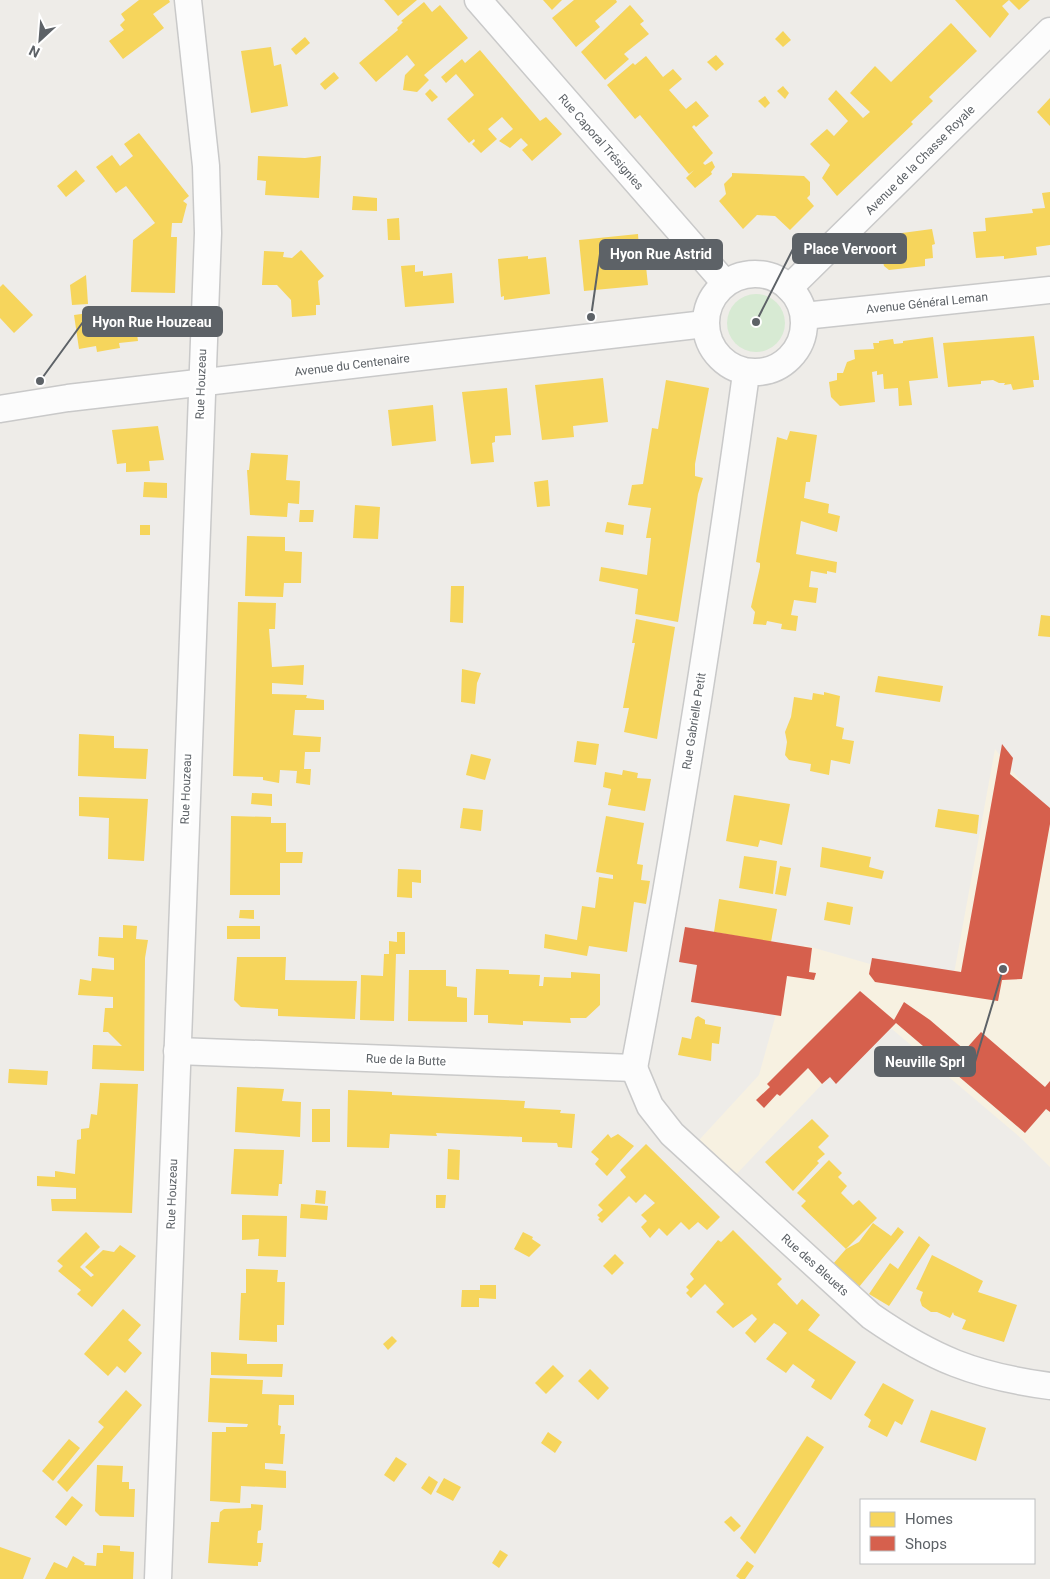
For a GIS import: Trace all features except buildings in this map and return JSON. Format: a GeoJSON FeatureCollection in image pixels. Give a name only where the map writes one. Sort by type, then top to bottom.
{"type":"FeatureCollection","features":[{"type":"Feature","properties":{"kind":"street","name":"Rue Houzeau"},"geometry":{"type":"LineString","coordinates":[[158,1579],[208,233],[206,166],[188,0]]}},
{"type":"Feature","properties":{"kind":"street","name":"Rue Caporal Trésignies"},"geometry":{"type":"LineString","coordinates":[[478,0],[725,283]]}},
{"type":"Feature","properties":{"kind":"street","name":"Avenue de la Chasse Royale"},"geometry":{"type":"LineString","coordinates":[[789,288],[1050,31]]}},
{"type":"Feature","properties":{"kind":"street"},"geometry":{"type":"LineString","coordinates":[[761,274],[773,277],[789,288],[797,298],[804,316],[800,344],[787,361],[776,368],[746,374],[730,366],[717,355],[710,344],[705,324],[711,299],[725,283],[741,275],[761,274]]}},
{"type":"Feature","properties":{"kind":"street","name":"Avenue Général Leman"},"geometry":{"type":"LineString","coordinates":[[804,316],[1050,290]]}},
{"type":"Feature","properties":{"kind":"street","name":"Avenue du Centenaire"},"geometry":{"type":"LineString","coordinates":[[0,408],[68,398],[705,324]]}},
{"type":"Feature","properties":{"kind":"street","name":"Rue Gabrielle Petit"},"geometry":{"type":"LineString","coordinates":[[634,1068],[662,922],[684,789],[746,374]]}},
{"type":"Feature","properties":{"kind":"street","name":"Rue de la Butte"},"geometry":{"type":"LineString","coordinates":[[178,1051],[634,1068]]}},
{"type":"Feature","properties":{"kind":"street","name":"Rue des Bleuets"},"geometry":{"type":"LineString","coordinates":[[634,1068],[650,1106],[672,1134],[871,1316],[905,1339],[970,1370],[1005,1380],[1050,1386]]}},
{"type":"Feature","properties":{"kind":"shaded area"},"geometry":{"type":"Polygon","coordinates":[[[995,749],[1050,818],[1050,1167],[1022,1139],[886,1024],[829,1077],[726,1185],[689,1151],[759,1075],[776,1014],[783,973],[800,976],[804,945],[870,964],[953,979],[995,749]]]}},
{"type":"Feature","properties":{"kind":"green space"},"geometry":{"type":"Polygon","coordinates":[[[750,294],[762,294],[772,298],[781,307],[785,329],[777,344],[762,352],[750,352],[740,348],[731,339],[727,329],[727,317],[731,307],[740,298],[750,294]]]}},
{"type":"Feature","properties":{"kind":"place","name":"Hyon Rue Astrid"},"geometry":{"type":"Point","coordinates":[591,317]}},
{"type":"Feature","properties":{"kind":"place","name":"Place Vervoort"},"geometry":{"type":"Point","coordinates":[756,322]}},
{"type":"Feature","properties":{"kind":"place","name":"Hyon Rue Houzeau"},"geometry":{"type":"Point","coordinates":[40,381]}},
{"type":"Feature","properties":{"kind":"place","name":"Neuville Sprl"},"geometry":{"type":"Point","coordinates":[1003,969]}}]}
